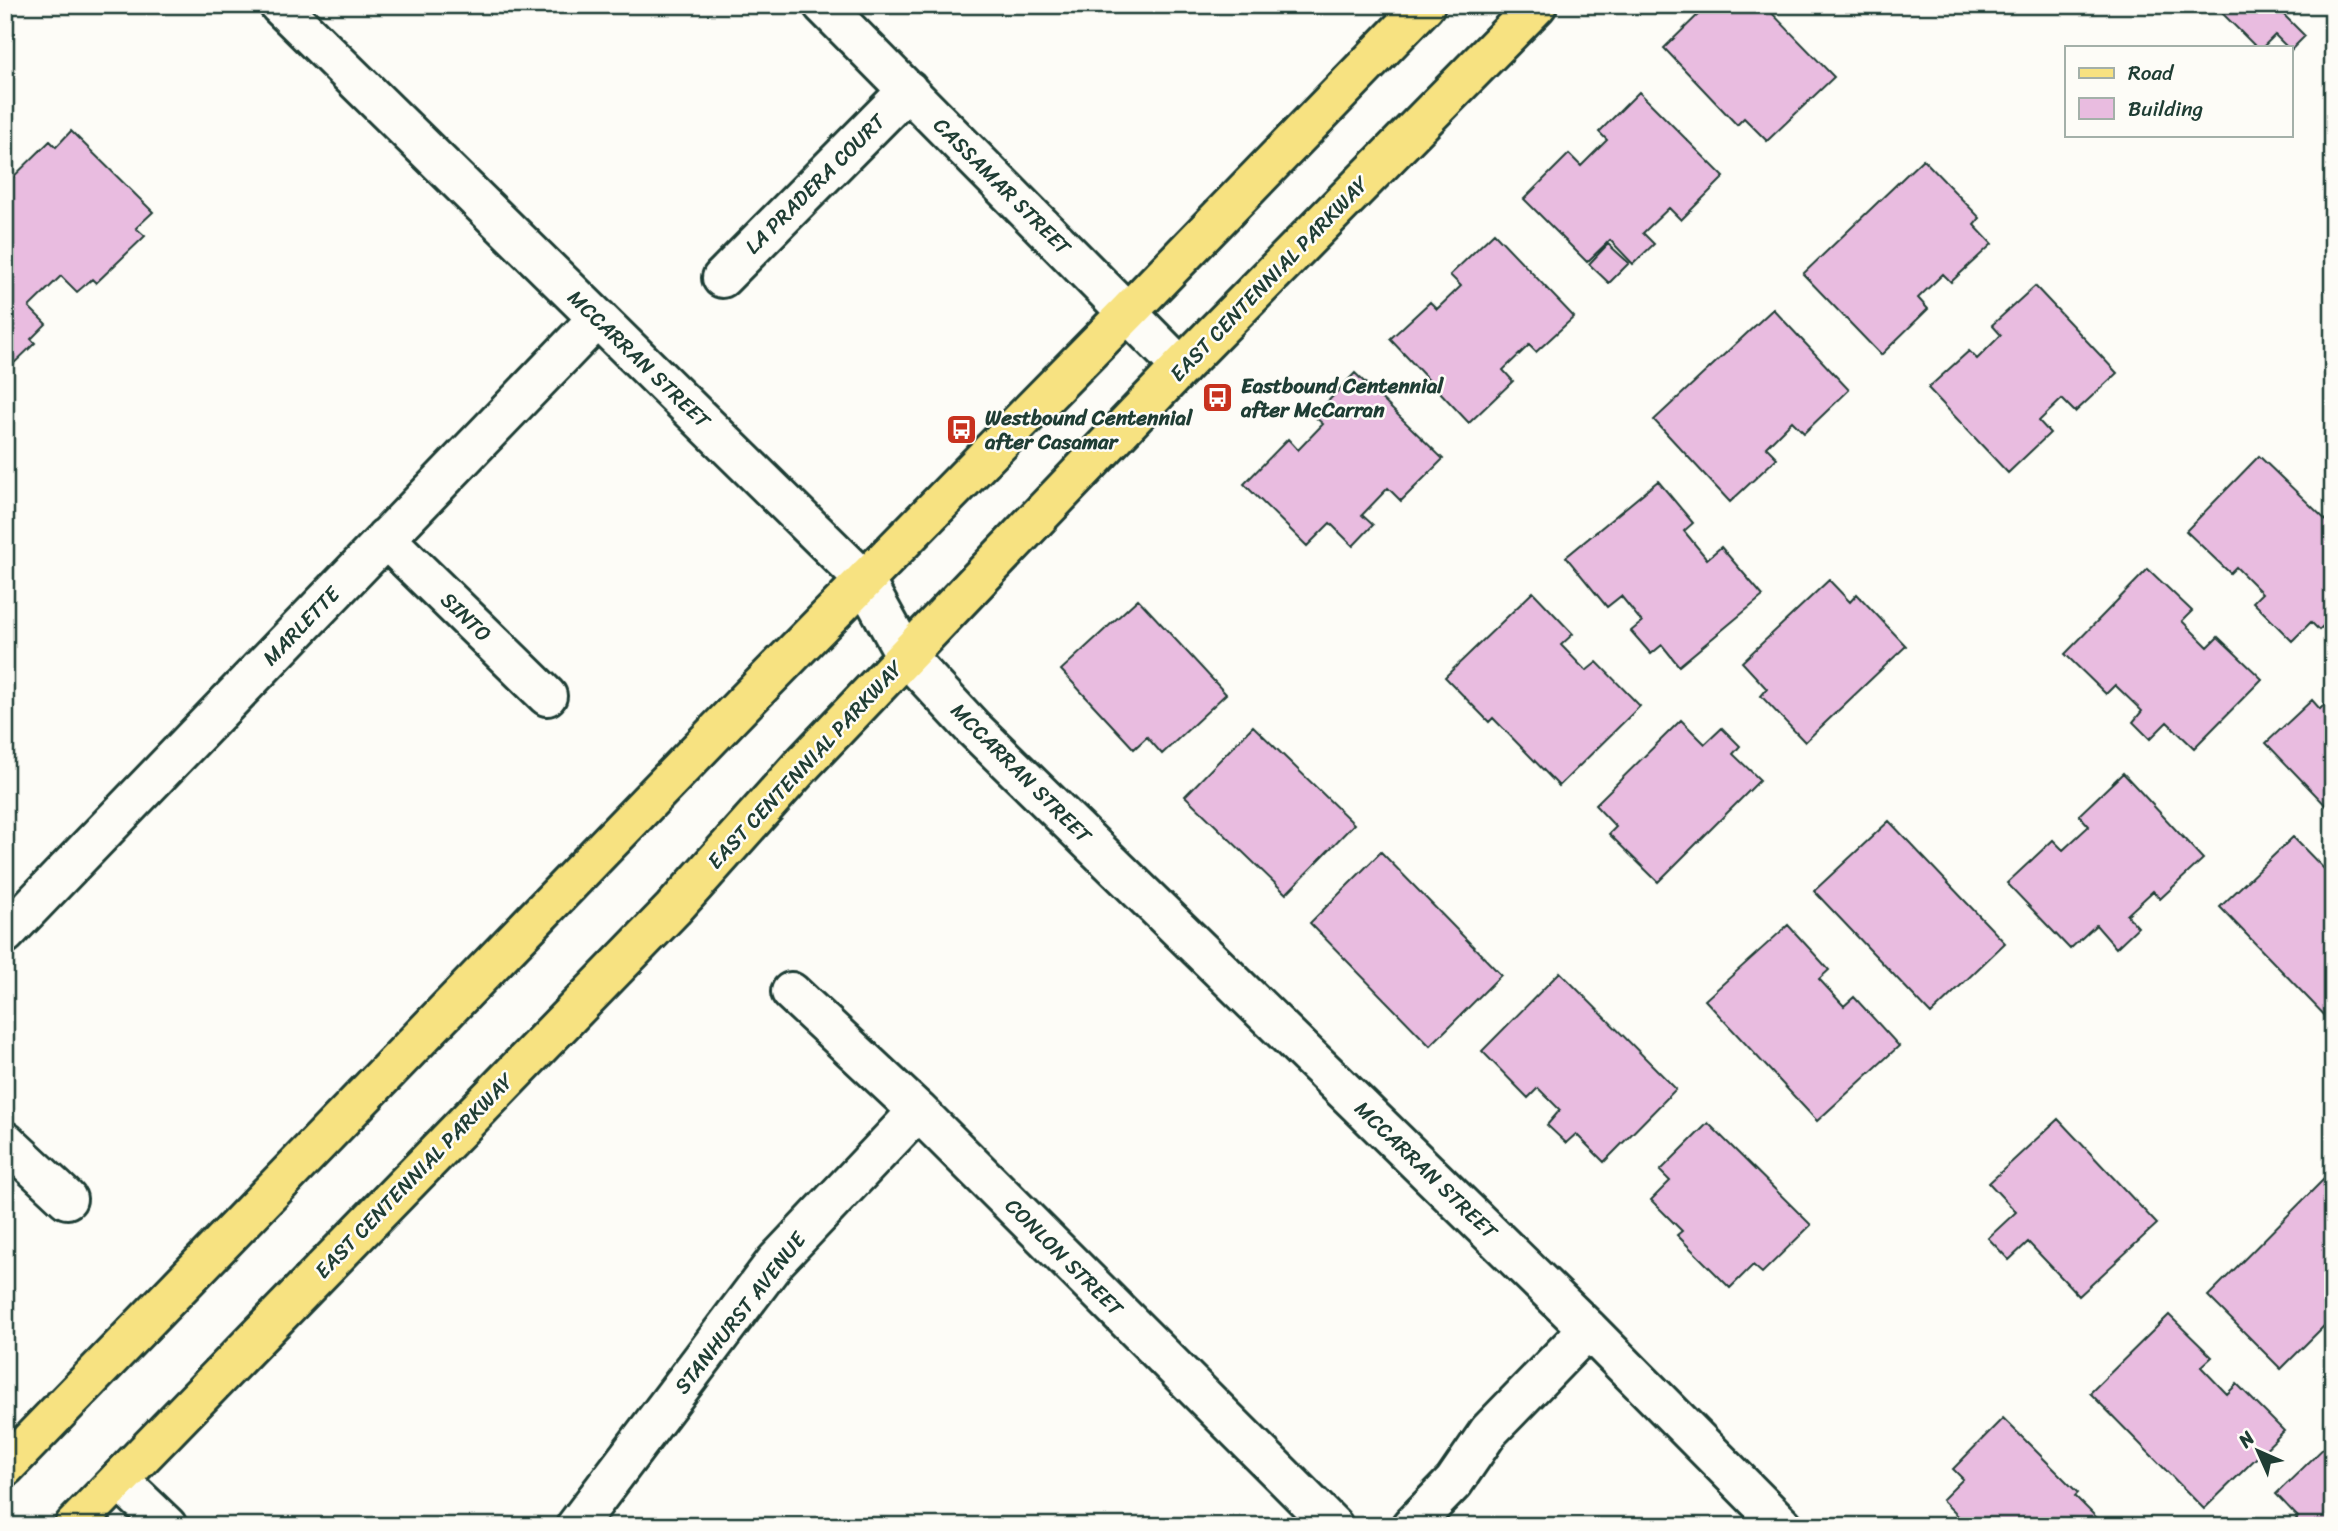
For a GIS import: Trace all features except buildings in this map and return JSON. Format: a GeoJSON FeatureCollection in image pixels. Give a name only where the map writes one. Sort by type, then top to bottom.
{"type":"FeatureCollection","features":[{"type":"Feature","properties":{"kind":"main road"},"geometry":{"type":"LineString","coordinates":[[5,1467],[1424,5]]}},
{"type":"Feature","properties":{"kind":"main road","name":"EAST CENTENNIAL PARKWAY"},"geometry":{"type":"LineString","coordinates":[[74,1526],[673,909],[800,767],[1181,367],[1537,5]]}},
{"type":"Feature","properties":{"kind":"street","name":"MCCARRAN STREET"},"geometry":{"type":"LineString","coordinates":[[279,5],[864,580],[906,656],[983,738],[1588,1329],[1783,1526]]}},
{"type":"Feature","properties":{"kind":"street","name":"CASSAMAR STREET"},"geometry":{"type":"LineString","coordinates":[[823,5],[1181,367]]}},
{"type":"Feature","properties":{"kind":"street","name":"LA PRADERA COURT"},"geometry":{"type":"LineString","coordinates":[[722,278],[908,90]]}},
{"type":"Feature","properties":{"kind":"street","name":"MARLETTE"},"geometry":{"type":"LineString","coordinates":[[5,934],[598,318]]}},
{"type":"Feature","properties":{"kind":"street","name":"SINTO"},"geometry":{"type":"LineString","coordinates":[[385,538],[547,696]]}},
{"type":"Feature","properties":{"kind":"street","name":"CONLON STREET"},"geometry":{"type":"LineString","coordinates":[[791,992],[918,1111],[1333,1526]]}},
{"type":"Feature","properties":{"kind":"street","name":"STANHURST AVENUE"},"geometry":{"type":"LineString","coordinates":[[576,1526],[776,1261],[918,1111]]}},
{"type":"Feature","properties":{"kind":"street"},"geometry":{"type":"LineString","coordinates":[[5,1142],[67,1199]]}},
{"type":"Feature","properties":{"kind":"street"},"geometry":{"type":"LineString","coordinates":[[1411,1526],[1454,1482],[1489,1431],[1588,1329]]}},
{"type":"Feature","properties":{"kind":"street"},"geometry":{"type":"LineString","coordinates":[[119,1479],[167,1526]]}},
{"type":"Feature","properties":{"kind":"place","name":"Eastbound Centennial after McCarran"},"geometry":{"type":"Point","coordinates":[1218,398]}},
{"type":"Feature","properties":{"kind":"place","name":"Westbound Centennial after Casamar"},"geometry":{"type":"Point","coordinates":[962,430]}}]}
